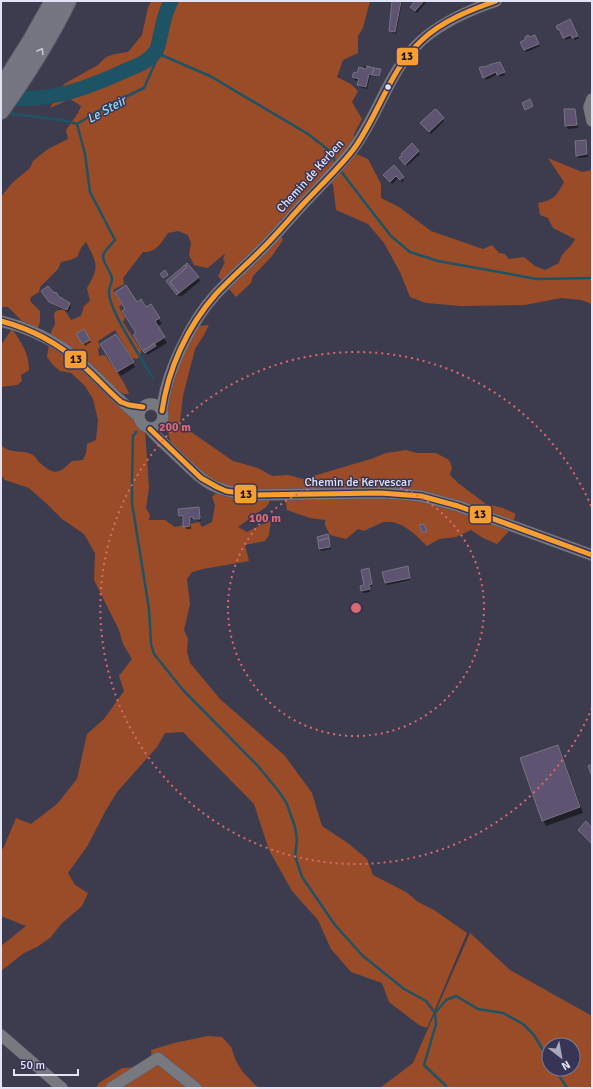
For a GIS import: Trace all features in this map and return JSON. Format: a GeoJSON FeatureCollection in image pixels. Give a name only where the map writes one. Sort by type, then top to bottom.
{"type":"FeatureCollection","features":[{"type":"Feature","properties":{"kind":"highway"},"geometry":{"type":"LineString","coordinates":[[1,111],[10,83],[53,1]]}},
{"type":"Feature","properties":{"kind":"highway"},"geometry":{"type":"LineString","coordinates":[[10,83],[51,34],[68,1]]}},
{"type":"Feature","properties":{"kind":"street","name":"Chemin de Kerben"},"geometry":{"type":"LineString","coordinates":[[162,416],[164,393],[184,343],[201,313],[214,296],[262,249],[353,149],[407,57],[422,40],[455,18],[496,1]]}},
{"type":"Feature","properties":{"kind":"street"},"geometry":{"type":"LineString","coordinates":[[592,99],[589,107],[592,122]]}},
{"type":"Feature","properties":{"kind":"street"},"geometry":{"type":"LineString","coordinates":[[1,321],[10,323],[44,338],[62,348],[81,363],[118,399],[126,404],[145,409],[159,407],[162,416],[158,426],[150,429],[142,424],[145,409]]}},
{"type":"Feature","properties":{"kind":"street","name":"Chemin de Kerben"},"geometry":{"type":"LineString","coordinates":[[145,409],[164,393]]}},
{"type":"Feature","properties":{"kind":"street","name":"Chemin de Kervescar"},"geometry":{"type":"LineString","coordinates":[[162,416],[165,434],[175,453]]}},
{"type":"Feature","properties":{"kind":"street","name":"Chemin de Kervescar"},"geometry":{"type":"LineString","coordinates":[[150,429],[162,443],[175,453],[203,481],[228,492],[253,496],[380,493],[421,496],[458,506],[592,555]]}},
{"type":"Feature","properties":{"kind":"street"},"geometry":{"type":"LineString","coordinates":[[1,1035],[62,1088]]}},
{"type":"Feature","properties":{"kind":"street"},"geometry":{"type":"LineString","coordinates":[[111,1088],[158,1058],[196,1088]]}},
{"type":"Feature","properties":{"kind":"shaded area"},"geometry":{"type":"Polygon","coordinates":[[[151,1],[370,1],[363,28],[358,36],[358,53],[343,60],[337,77],[351,84],[358,91],[352,102],[362,119],[354,134],[354,153],[368,159],[381,184],[381,198],[399,207],[431,231],[483,249],[492,245],[499,253],[505,254],[509,259],[524,257],[535,266],[545,270],[559,263],[562,255],[571,246],[575,239],[553,228],[548,218],[540,215],[538,203],[552,199],[564,182],[548,158],[582,172],[592,170],[592,304],[581,300],[561,298],[525,305],[461,306],[426,303],[410,297],[400,272],[384,243],[368,224],[336,210],[333,185],[325,175],[277,228],[283,240],[272,256],[253,276],[251,283],[236,297],[218,276],[225,262],[223,260],[225,254],[207,268],[194,265],[189,255],[191,243],[188,235],[178,231],[168,233],[155,249],[148,252],[143,252],[123,278],[124,284],[113,290],[122,304],[119,307],[125,318],[123,322],[141,350],[140,356],[137,359],[132,358],[115,330],[98,341],[100,347],[98,349],[99,356],[105,355],[129,394],[124,394],[116,389],[137,425],[145,430],[149,488],[146,508],[150,515],[149,520],[165,520],[175,527],[199,522],[202,527],[212,522],[215,505],[212,497],[217,492],[177,453],[168,433],[167,422],[169,397],[180,359],[198,326],[209,325],[195,349],[183,396],[180,421],[184,427],[233,461],[258,468],[272,476],[288,475],[303,479],[371,459],[386,453],[406,450],[417,453],[436,453],[449,460],[452,468],[450,475],[458,483],[486,504],[503,508],[516,514],[509,531],[497,544],[483,538],[471,530],[456,537],[439,539],[427,546],[402,525],[390,522],[384,522],[364,531],[358,529],[346,539],[330,535],[325,525],[325,520],[310,518],[287,510],[284,492],[271,492],[269,503],[266,507],[238,527],[247,532],[271,520],[269,535],[265,541],[245,545],[249,561],[192,572],[187,579],[190,604],[184,630],[188,639],[187,651],[190,663],[220,699],[285,756],[312,793],[322,826],[349,844],[367,859],[373,875],[406,892],[418,902],[434,910],[467,933],[427,1028],[419,1025],[389,1002],[382,983],[351,972],[331,949],[318,920],[292,891],[269,850],[254,804],[183,732],[165,733],[157,747],[117,792],[88,845],[68,873],[75,885],[88,893],[82,906],[61,924],[51,937],[37,947],[24,953],[1,971],[1,946],[26,926],[1,916],[1,848],[3,849],[16,818],[31,824],[57,804],[77,779],[87,734],[104,719],[124,691],[119,676],[132,659],[123,644],[119,630],[94,580],[95,553],[84,534],[62,519],[29,488],[5,480],[1,475],[1,445],[9,450],[29,453],[48,469],[56,472],[63,469],[72,461],[83,460],[86,453],[87,444],[96,440],[98,420],[93,399],[85,386],[71,373],[60,371],[47,357],[51,332],[55,324],[54,314],[56,311],[64,309],[71,320],[81,316],[84,306],[90,301],[87,288],[94,275],[96,265],[93,255],[86,242],[81,248],[77,257],[61,262],[58,269],[40,287],[39,292],[31,297],[30,301],[40,311],[40,322],[38,328],[22,321],[8,307],[1,307],[1,197],[12,183],[30,168],[33,161],[48,149],[68,139],[66,130],[81,106],[70,99],[50,108],[64,84],[98,65],[106,57],[128,52],[142,35],[151,1]]]}},
{"type":"Feature","properties":{"kind":"shaded area"},"geometry":{"type":"Polygon","coordinates":[[[12,329],[26,353],[29,370],[21,375],[22,381],[17,385],[1,387],[1,345],[12,329]]]}},
{"type":"Feature","properties":{"kind":"shaded area"},"geometry":{"type":"Polygon","coordinates":[[[470,933],[510,970],[592,1016],[592,1088],[380,1088],[413,1063],[470,933]]]}},
{"type":"Feature","properties":{"kind":"shaded area"},"geometry":{"type":"Polygon","coordinates":[[[208,1036],[222,1037],[231,1047],[236,1061],[242,1071],[259,1088],[96,1088],[99,1083],[122,1068],[140,1067],[152,1062],[151,1050],[174,1043],[208,1036]]]}},
{"type":"Feature","properties":{"kind":"building"},"geometry":{"type":"Polygon","coordinates":[[[392,1],[401,1],[395,32],[389,31],[392,1]]]}},
{"type":"Feature","properties":{"kind":"building"},"geometry":{"type":"Polygon","coordinates":[[[415,1],[424,1],[415,11],[410,7],[415,1]]]}},
{"type":"Feature","properties":{"kind":"building"},"geometry":{"type":"Polygon","coordinates":[[[570,19],[578,36],[572,38],[571,35],[563,38],[556,26],[570,19]]]}},
{"type":"Feature","properties":{"kind":"building"},"geometry":{"type":"Polygon","coordinates":[[[528,35],[530,37],[535,35],[539,44],[524,50],[520,42],[525,40],[525,37],[528,35]]]}},
{"type":"Feature","properties":{"kind":"building"},"geometry":{"type":"Polygon","coordinates":[[[500,62],[505,72],[497,75],[496,72],[483,78],[479,68],[500,62]]]}},
{"type":"Feature","properties":{"kind":"building"},"geometry":{"type":"Polygon","coordinates":[[[367,66],[374,68],[372,75],[369,74],[366,87],[357,85],[359,79],[352,77],[354,72],[357,73],[359,67],[366,69],[367,66]]]}},
{"type":"Feature","properties":{"kind":"building"},"geometry":{"type":"Polygon","coordinates":[[[374,68],[381,69],[379,76],[372,75],[374,68]]]}},
{"type":"Feature","properties":{"kind":"building"},"geometry":{"type":"Polygon","coordinates":[[[530,99],[533,106],[525,110],[522,103],[530,99]]]}},
{"type":"Feature","properties":{"kind":"building"},"geometry":{"type":"Polygon","coordinates":[[[435,109],[444,118],[429,132],[420,123],[435,109]]]}},
{"type":"Feature","properties":{"kind":"building"},"geometry":{"type":"Polygon","coordinates":[[[564,109],[575,109],[577,125],[565,126],[564,109]]]}},
{"type":"Feature","properties":{"kind":"building"},"geometry":{"type":"Polygon","coordinates":[[[586,140],[587,154],[576,156],[575,141],[586,140]]]}},
{"type":"Feature","properties":{"kind":"building"},"geometry":{"type":"Polygon","coordinates":[[[412,143],[419,151],[405,165],[399,158],[412,143]]]}},
{"type":"Feature","properties":{"kind":"building"},"geometry":{"type":"Polygon","coordinates":[[[394,165],[404,177],[400,180],[396,176],[390,182],[383,175],[394,165]]]}},
{"type":"Feature","properties":{"kind":"building"},"geometry":{"type":"Polygon","coordinates":[[[187,263],[199,277],[179,293],[170,282],[187,267],[185,265],[187,263]]]}},
{"type":"Feature","properties":{"kind":"building"},"geometry":{"type":"Polygon","coordinates":[[[185,265],[187,267],[170,282],[179,293],[177,295],[166,281],[185,265]]]}},
{"type":"Feature","properties":{"kind":"building"},"geometry":{"type":"Polygon","coordinates":[[[165,270],[168,275],[163,278],[160,274],[165,270]]]}},
{"type":"Feature","properties":{"kind":"building"},"geometry":{"type":"Polygon","coordinates":[[[126,285],[137,302],[141,299],[146,307],[151,304],[160,318],[155,321],[165,337],[143,351],[133,335],[136,333],[122,311],[125,309],[115,292],[126,285]]]}},
{"type":"Feature","properties":{"kind":"building"},"geometry":{"type":"Polygon","coordinates":[[[48,286],[53,292],[57,293],[58,296],[70,303],[67,310],[49,302],[41,291],[48,286]]]}},
{"type":"Feature","properties":{"kind":"building"},"geometry":{"type":"Polygon","coordinates":[[[84,329],[90,340],[82,344],[76,334],[84,329]]]}},
{"type":"Feature","properties":{"kind":"building"},"geometry":{"type":"Polygon","coordinates":[[[116,334],[134,362],[117,372],[100,344],[116,334]]]}},
{"type":"Feature","properties":{"kind":"building"},"geometry":{"type":"Polygon","coordinates":[[[154,343],[156,346],[145,353],[143,351],[154,343]]]}},
{"type":"Feature","properties":{"kind":"building"},"geometry":{"type":"Polygon","coordinates":[[[199,507],[200,519],[193,519],[193,517],[190,517],[190,526],[183,527],[183,516],[179,516],[178,509],[199,507]]]}},
{"type":"Feature","properties":{"kind":"building"},"geometry":{"type":"Polygon","coordinates":[[[424,524],[427,531],[422,533],[419,525],[424,524]]]}},
{"type":"Feature","properties":{"kind":"building"},"geometry":{"type":"Polygon","coordinates":[[[328,534],[329,538],[318,541],[317,537],[328,534]]]}},
{"type":"Feature","properties":{"kind":"building"},"geometry":{"type":"Polygon","coordinates":[[[329,538],[330,547],[319,549],[318,541],[329,538]]]}},
{"type":"Feature","properties":{"kind":"building"},"geometry":{"type":"Polygon","coordinates":[[[408,566],[410,578],[385,583],[382,572],[408,566]]]}},
{"type":"Feature","properties":{"kind":"building"},"geometry":{"type":"Polygon","coordinates":[[[369,568],[372,584],[369,585],[370,589],[361,591],[360,586],[364,585],[361,570],[369,568]]]}},
{"type":"Feature","properties":{"kind":"building"},"geometry":{"type":"Polygon","coordinates":[[[558,745],[580,807],[542,821],[520,758],[558,745]]]}},
{"type":"Feature","properties":{"kind":"building"},"geometry":{"type":"Polygon","coordinates":[[[592,764],[592,776],[588,766],[592,764]]]}},
{"type":"Feature","properties":{"kind":"building"},"geometry":{"type":"Polygon","coordinates":[[[586,821],[592,828],[592,844],[578,830],[586,821]]]}},
{"type":"Feature","properties":{"kind":"waterway","name":"Le Steir"},"geometry":{"type":"LineString","coordinates":[[1,97],[33,98],[62,94],[91,85],[144,62],[157,49],[165,17],[171,1]]}},
{"type":"Feature","properties":{"kind":"waterway","name":"Le Steir"},"geometry":{"type":"LineString","coordinates":[[7,113],[62,120],[77,124],[110,104],[144,88],[159,54],[157,49]]}},
{"type":"Feature","properties":{"kind":"waterway"},"geometry":{"type":"LineString","coordinates":[[159,54],[210,76],[308,134],[331,152],[336,164]]}},
{"type":"Feature","properties":{"kind":"waterway"},"geometry":{"type":"LineString","coordinates":[[77,124],[85,154],[90,192],[115,240],[103,254],[104,261],[112,278],[109,288],[110,299],[127,335],[153,378]]}},
{"type":"Feature","properties":{"kind":"waterway"},"geometry":{"type":"LineString","coordinates":[[340,170],[391,236],[410,252],[438,261],[537,279],[592,278]]}},
{"type":"Feature","properties":{"kind":"waterway"},"geometry":{"type":"LineString","coordinates":[[136,432],[133,436],[132,503],[149,609],[151,644],[154,654],[183,690],[258,766],[280,793],[287,804],[295,827],[297,840],[295,856],[302,877],[335,925],[363,956],[404,989],[426,1001],[435,1013]]}},
{"type":"Feature","properties":{"kind":"waterway"},"geometry":{"type":"LineString","coordinates":[[446,1088],[446,1086],[424,1065],[436,1024],[435,1013],[446,1000],[456,996],[478,1009],[503,1013],[523,1024],[534,1035],[541,1047]]}},
{"type":"Feature","properties":{"kind":"waterway"},"geometry":{"type":"LineString","coordinates":[[560,1077],[567,1088]]}},
{"type":"Feature","properties":{"kind":"transit line","name":"13"},"geometry":{"type":"LineString","coordinates":[[162,411],[174,364],[180,349],[196,320],[216,294],[267,244],[353,150],[401,65],[411,52],[422,40],[438,27],[466,12],[496,1]]}},
{"type":"Feature","properties":{"kind":"transit line","name":"13"},"geometry":{"type":"LineString","coordinates":[[1,321],[23,328],[53,343],[72,356],[121,402],[143,407]]}},
{"type":"Feature","properties":{"kind":"transit line","name":"13"},"geometry":{"type":"LineString","coordinates":[[150,429],[201,478],[226,491],[253,495],[380,493],[421,496],[458,506],[592,555]]}}]}
